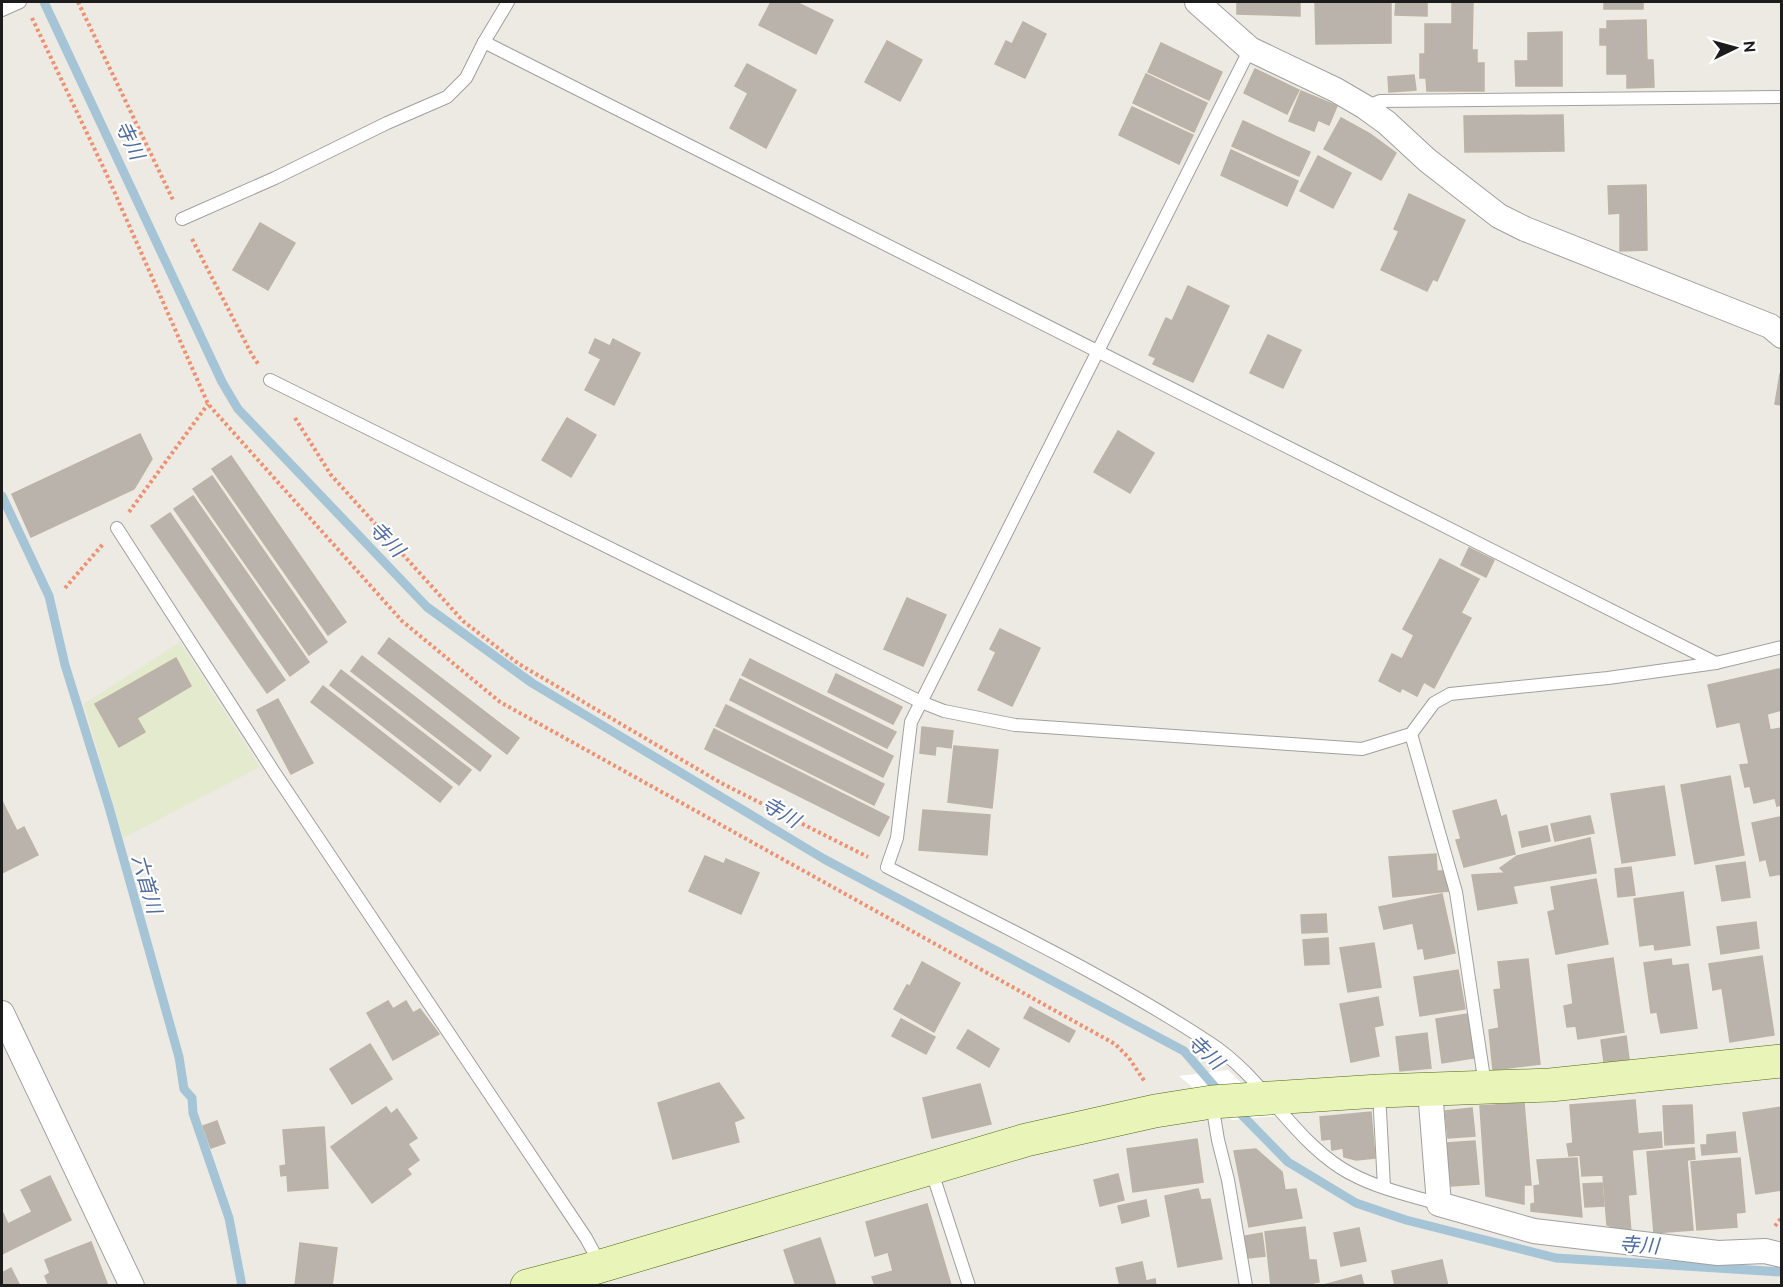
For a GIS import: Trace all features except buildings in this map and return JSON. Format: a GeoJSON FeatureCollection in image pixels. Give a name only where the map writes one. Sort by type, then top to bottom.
{"type":"FeatureCollection","features":[{"type":"Feature","properties":{"kind":"street"},"geometry":{"type":"LineString","coordinates":[[1197,2],[1250,49],[1336,90],[1365,107],[1387,123],[1427,160],[1499,216],[1525,230],[1770,326],[1782,336]]}},
{"type":"Feature","properties":{"kind":"street"},"geometry":{"type":"LineString","coordinates":[[2,1012],[132,1286]]}},
{"type":"Feature","properties":{"kind":"street"},"geometry":{"type":"LineString","coordinates":[[527,1286],[602,1276],[931,1168],[1026,1140],[1155,1111],[1212,1102],[1379,1091],[1550,1085],[1782,1061]]}},
{"type":"Feature","properties":{"kind":"street"},"geometry":{"type":"LineString","coordinates":[[1430,1090],[1439,1204],[1534,1231],[1718,1253],[1765,1251],[1782,1255]]}},
{"type":"Feature","properties":{"kind":"lane"},"geometry":{"type":"LineString","coordinates":[[2,10],[20,2]]}},
{"type":"Feature","properties":{"kind":"lane"},"geometry":{"type":"LineString","coordinates":[[182,219],[447,97],[466,78],[508,2]]}},
{"type":"Feature","properties":{"kind":"lane"},"geometry":{"type":"LineString","coordinates":[[484,42],[1716,663]]}},
{"type":"Feature","properties":{"kind":"lane"},"geometry":{"type":"LineString","coordinates":[[1250,49],[911,722],[897,838],[887,867],[1089,971],[1209,1043],[1230,1057],[1264,1099],[1310,1143],[1340,1167],[1368,1182],[1439,1204]]}},
{"type":"Feature","properties":{"kind":"lane"},"geometry":{"type":"LineString","coordinates":[[1365,107],[1380,101],[1782,97]]}},
{"type":"Feature","properties":{"kind":"lane"},"geometry":{"type":"LineString","coordinates":[[270,380],[921,702],[944,711],[1015,725],[1362,748],[1411,734],[1434,703],[1450,694],[1608,678],[1716,663],[1782,647]]}},
{"type":"Feature","properties":{"kind":"lane"},"geometry":{"type":"LineString","coordinates":[[117,528],[274,772],[586,1238],[602,1276]]}},
{"type":"Feature","properties":{"kind":"lane"},"geometry":{"type":"LineString","coordinates":[[1411,734],[1456,892],[1485,1088]]}},
{"type":"Feature","properties":{"kind":"lane"},"geometry":{"type":"LineString","coordinates":[[1379,1091],[1384,1187]]}},
{"type":"Feature","properties":{"kind":"lane"},"geometry":{"type":"LineString","coordinates":[[1212,1102],[1246,1286]]}},
{"type":"Feature","properties":{"kind":"lane"},"geometry":{"type":"LineString","coordinates":[[931,1168],[969,1286]]}},
{"type":"Feature","properties":{"kind":"path"},"geometry":{"type":"LineString","coordinates":[[78,2],[182,219],[252,355],[332,475],[463,621],[519,664],[723,784],[887,867]]}},
{"type":"Feature","properties":{"kind":"path"},"geometry":{"type":"LineString","coordinates":[[29,12],[106,173],[208,404],[402,621],[500,702],[1115,1044],[1129,1058],[1145,1081],[1155,1111]]}},
{"type":"Feature","properties":{"kind":"path"},"geometry":{"type":"LineString","coordinates":[[65,588],[117,528],[208,404]]}},
{"type":"Feature","properties":{"kind":"green space"},"geometry":{"type":"Polygon","coordinates":[[[180,642],[260,767],[123,838],[84,704],[180,642]]]}},
{"type":"Feature","properties":{"kind":"pier"},"geometry":{"type":"Polygon","coordinates":[[[1228,1070],[1276,1116],[1232,1120],[1179,1076],[1228,1070]]]}},
{"type":"Feature","properties":{"kind":"waterway","name":"寺川"},"geometry":{"type":"LineString","coordinates":[[44,2],[222,382],[238,409],[427,607],[532,683],[824,859],[1184,1051],[1221,1094]]}},
{"type":"Feature","properties":{"kind":"waterway","name":"六首川"},"geometry":{"type":"LineString","coordinates":[[2,496],[49,596],[65,665],[109,807],[179,1057],[184,1089],[192,1098],[193,1113],[229,1218],[242,1286]]}},
{"type":"Feature","properties":{"kind":"waterway","name":"寺川"},"geometry":{"type":"LineString","coordinates":[[1235,1108],[1288,1162],[1356,1203],[1406,1220],[1556,1258],[1782,1272]]}}]}
